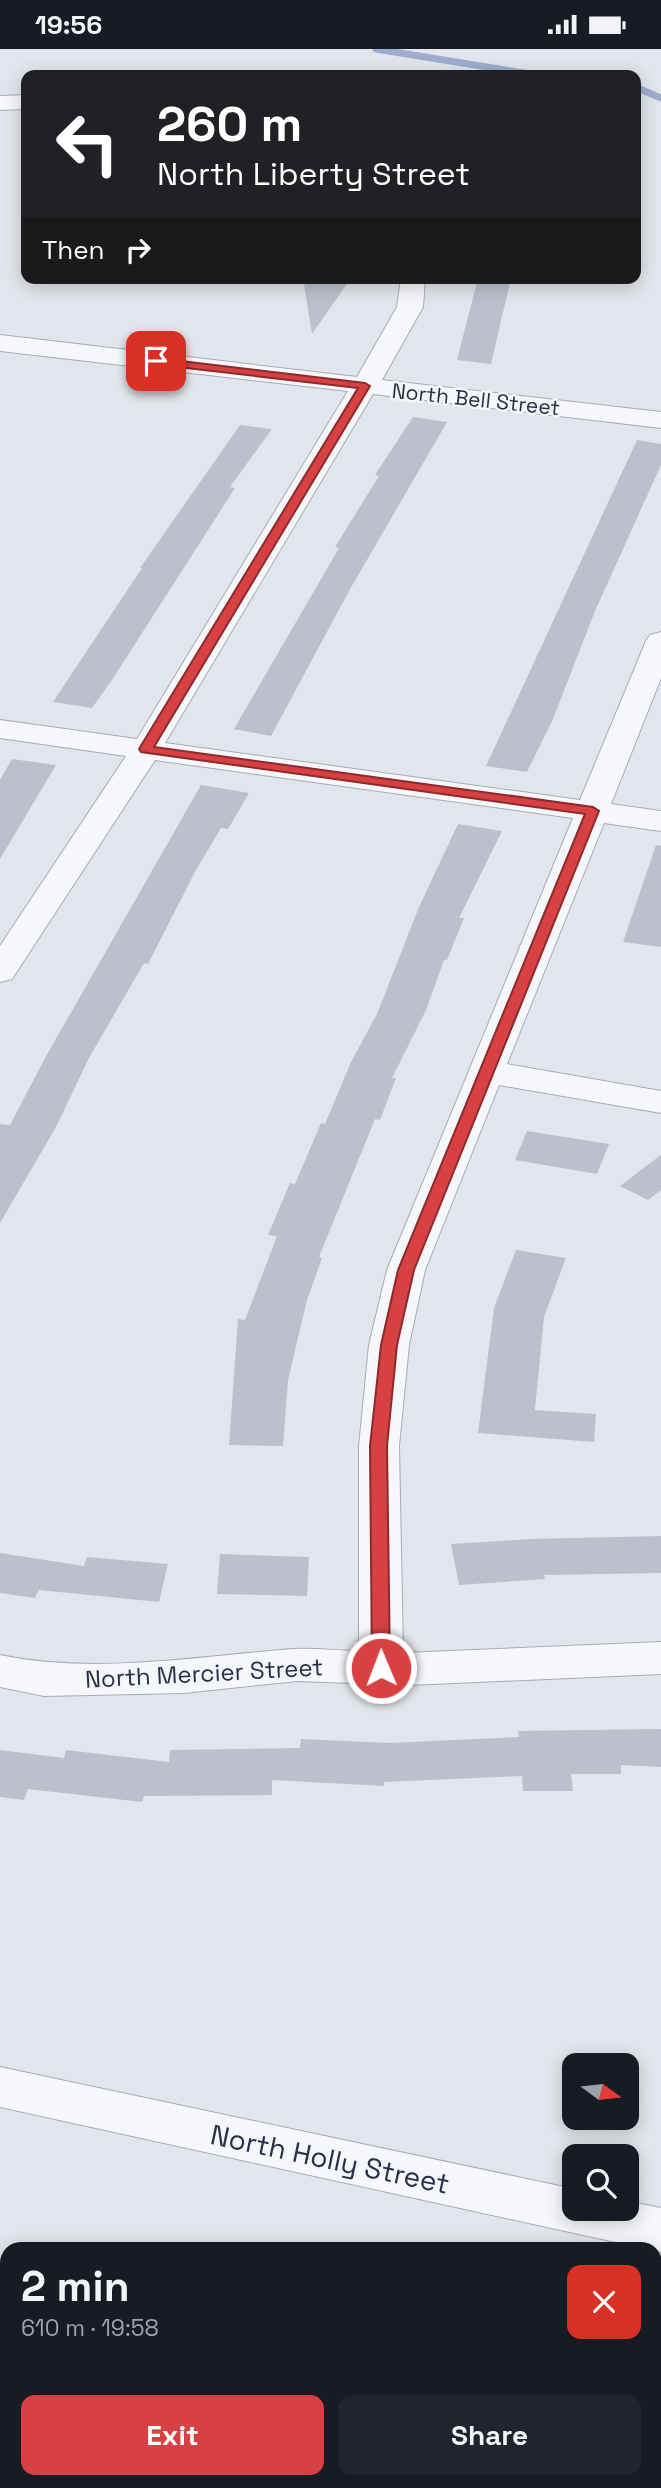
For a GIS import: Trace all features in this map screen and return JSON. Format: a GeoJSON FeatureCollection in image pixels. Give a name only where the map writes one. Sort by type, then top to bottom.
{"type":"FeatureCollection","features":[{"type":"Feature","properties":{"kind":"street"},"geometry":{"type":"LineString","coordinates":[[0,103],[21,101]]}},
{"type":"Feature","properties":{"kind":"street"},"geometry":{"type":"LineString","coordinates":[[0,972],[146,749],[365,386],[410,307],[412,284]]}},
{"type":"Feature","properties":{"kind":"street","name":"North Bell Street"},"geometry":{"type":"LineString","coordinates":[[0,343],[661,420]]}},
{"type":"Feature","properties":{"kind":"street"},"geometry":{"type":"LineString","coordinates":[[381,1668],[379,1446],[389,1345],[406,1270],[661,641]]}},
{"type":"Feature","properties":{"kind":"street"},"geometry":{"type":"LineString","coordinates":[[0,729],[661,821]]}},
{"type":"Feature","properties":{"kind":"street"},"geometry":{"type":"LineString","coordinates":[[485,1072],[552,1081],[661,1102]]}},
{"type":"Feature","properties":{"kind":"street","name":"North Mercier Street"},"geometry":{"type":"LineString","coordinates":[[0,1671],[44,1681],[184,1677],[297,1665],[381,1668],[661,1658]]}},
{"type":"Feature","properties":{"kind":"street","name":"North Holly Street"},"geometry":{"type":"LineString","coordinates":[[0,2087],[661,2230]]}},
{"type":"Feature","properties":{"kind":"building"},"geometry":{"type":"Polygon","coordinates":[[[304,284],[347,284],[312,334],[304,284]]]}},
{"type":"Feature","properties":{"kind":"building"},"geometry":{"type":"Polygon","coordinates":[[[476,284],[510,284],[491,364],[457,360],[476,284]]]}},
{"type":"Feature","properties":{"kind":"building"},"geometry":{"type":"Polygon","coordinates":[[[413,417],[447,422],[349,591],[271,736],[234,729],[339,548],[335,547],[379,476],[375,475],[413,417]]]}},
{"type":"Feature","properties":{"kind":"building"},"geometry":{"type":"Polygon","coordinates":[[[240,425],[272,429],[230,487],[235,488],[112,680],[92,708],[53,702],[140,568],[240,425]]]}},
{"type":"Feature","properties":{"kind":"building"},"geometry":{"type":"Polygon","coordinates":[[[637,440],[661,444],[661,465],[595,611],[553,719],[527,772],[486,766],[637,440]]]}},
{"type":"Feature","properties":{"kind":"building"},"geometry":{"type":"Polygon","coordinates":[[[12,759],[56,765],[0,859],[0,780],[12,759]]]}},
{"type":"Feature","properties":{"kind":"building"},"geometry":{"type":"Polygon","coordinates":[[[201,785],[249,793],[228,829],[221,828],[196,870],[148,964],[144,963],[89,1058],[56,1127],[0,1223],[0,1124],[10,1125],[45,1058],[201,785]]]}},
{"type":"Feature","properties":{"kind":"building"},"geometry":{"type":"Polygon","coordinates":[[[458,824],[502,831],[459,918],[464,918],[447,960],[444,960],[426,1010],[392,1078],[396,1078],[380,1120],[375,1119],[319,1257],[322,1258],[307,1300],[288,1380],[283,1446],[229,1445],[238,1319],[245,1320],[277,1236],[268,1235],[290,1183],[295,1184],[321,1123],[325,1124],[351,1062],[377,1014],[419,907],[458,824]]]}},
{"type":"Feature","properties":{"kind":"building"},"geometry":{"type":"Polygon","coordinates":[[[656,845],[661,846],[661,947],[623,942],[656,845]]]}},
{"type":"Feature","properties":{"kind":"building"},"geometry":{"type":"Polygon","coordinates":[[[527,1131],[609,1144],[597,1174],[515,1160],[527,1131]]]}},
{"type":"Feature","properties":{"kind":"building"},"geometry":{"type":"Polygon","coordinates":[[[661,1155],[661,1190],[648,1200],[620,1186],[661,1155]]]}},
{"type":"Feature","properties":{"kind":"building"},"geometry":{"type":"Polygon","coordinates":[[[516,1250],[566,1258],[544,1317],[535,1410],[596,1414],[594,1442],[478,1433],[494,1308],[516,1250]]]}},
{"type":"Feature","properties":{"kind":"building"},"geometry":{"type":"Polygon","coordinates":[[[661,1536],[661,1573],[544,1575],[545,1579],[459,1585],[451,1544],[530,1539],[661,1536]]]}},
{"type":"Feature","properties":{"kind":"building"},"geometry":{"type":"Polygon","coordinates":[[[0,1553],[84,1566],[87,1557],[168,1564],[159,1602],[39,1590],[35,1598],[0,1593],[0,1553]]]}},
{"type":"Feature","properties":{"kind":"building"},"geometry":{"type":"Polygon","coordinates":[[[220,1554],[309,1557],[307,1596],[217,1594],[220,1554]]]}},
{"type":"Feature","properties":{"kind":"building"},"geometry":{"type":"Polygon","coordinates":[[[661,1729],[661,1767],[621,1765],[621,1774],[571,1774],[573,1791],[523,1791],[522,1776],[384,1782],[384,1786],[272,1780],[272,1795],[144,1796],[142,1802],[28,1789],[24,1800],[0,1797],[0,1750],[64,1758],[66,1750],[169,1762],[170,1750],[300,1748],[301,1739],[388,1743],[519,1737],[518,1731],[661,1729]]]}},
{"type":"Feature","properties":{"kind":"waterway"},"geometry":{"type":"LineString","coordinates":[[376,49],[505,70]]}},
{"type":"Feature","properties":{"kind":"waterway"},"geometry":{"type":"LineString","coordinates":[[641,90],[661,98]]}},
{"type":"Feature","properties":{"kind":"route"},"geometry":{"type":"LineString","coordinates":[[156,361],[365,386],[146,749],[593,811],[406,1270],[389,1345],[379,1446],[381,1668]]}}]}
